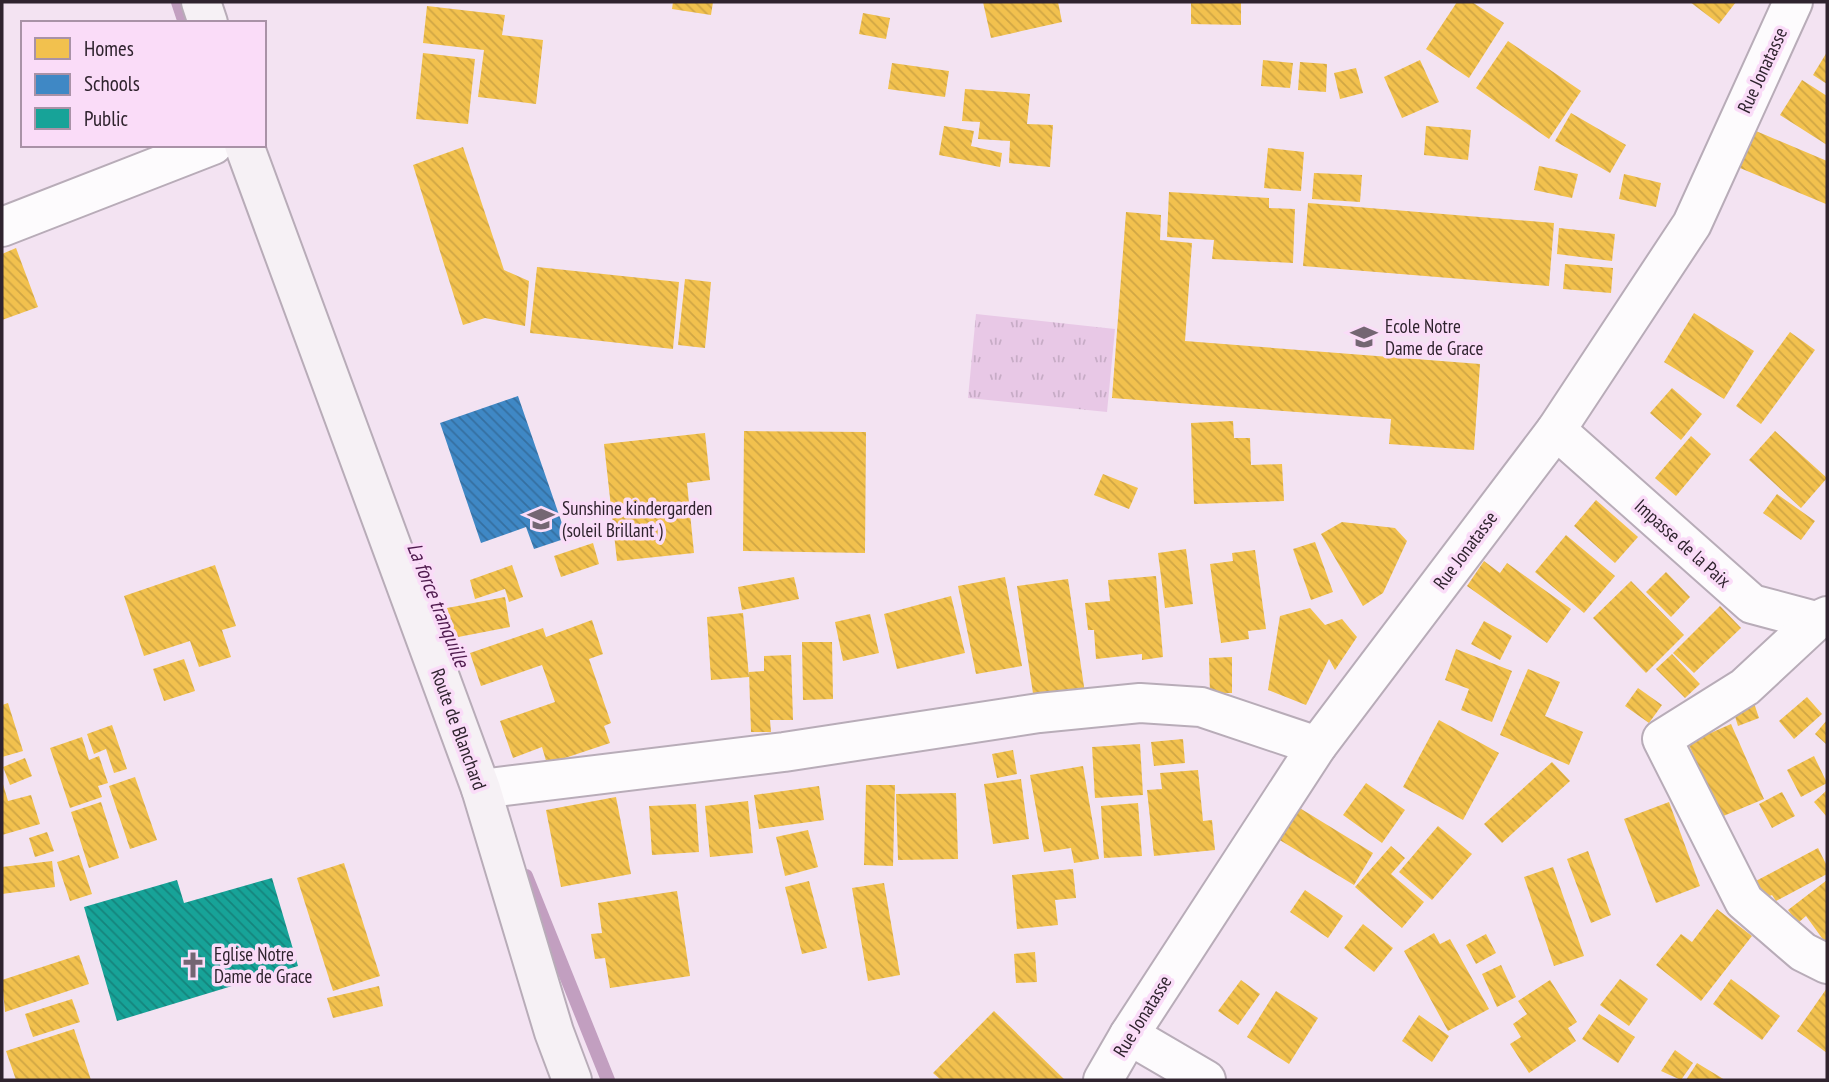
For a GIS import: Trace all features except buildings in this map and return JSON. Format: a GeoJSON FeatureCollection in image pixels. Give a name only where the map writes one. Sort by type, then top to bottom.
{"type":"FeatureCollection","features":[{"type":"Feature","properties":{"kind":"street"},"geometry":{"type":"LineString","coordinates":[[201,2],[207,21]]}},
{"type":"Feature","properties":{"kind":"street","name":"Rue Jonatasse"},"geometry":{"type":"LineString","coordinates":[[1103,1080],[1129,1035],[1317,747],[1556,430],[1692,224],[1793,2]]}},
{"type":"Feature","properties":{"kind":"street"},"geometry":{"type":"LineString","coordinates":[[2,227],[208,147]]}},
{"type":"Feature","properties":{"kind":"street","name":"Route de Blanchard"},"geometry":{"type":"LineString","coordinates":[[245,147],[481,789],[554,1032],[572,1080]]}},
{"type":"Feature","properties":{"kind":"street","name":"Impasse de la Paix"},"geometry":{"type":"LineString","coordinates":[[1556,430],[1752,604],[1822,619]]}},
{"type":"Feature","properties":{"kind":"street"},"geometry":{"type":"LineString","coordinates":[[1822,619],[1745,687],[1662,739],[1744,901],[1803,952],[1827,964]]}},
{"type":"Feature","properties":{"kind":"street"},"geometry":{"type":"LineString","coordinates":[[481,789],[784,752],[1039,713],[1140,703],[1201,707],[1317,747]]}},
{"type":"Feature","properties":{"kind":"street"},"geometry":{"type":"LineString","coordinates":[[1129,1035],[1206,1080]]}},
{"type":"Feature","properties":{"kind":"green space"},"geometry":{"type":"Polygon","coordinates":[[[976,314],[1115,329],[1107,412],[968,398],[976,314]]]}},
{"type":"Feature","properties":{"kind":"waterway","name":"La force tranquille"},"geometry":{"type":"LineString","coordinates":[[178,2],[184,21]]}},
{"type":"Feature","properties":{"kind":"waterway","name":"La force tranquille"},"geometry":{"type":"LineString","coordinates":[[526,876],[608,1080]]}},
{"type":"Feature","properties":{"kind":"place","name":"Ecole Notre Dame de Grace"},"geometry":{"type":"Point","coordinates":[1364,337]}},
{"type":"Feature","properties":{"kind":"place","name":"Sunshine kindergarden (soleil Brillant )"},"geometry":{"type":"Point","coordinates":[541,519]}},
{"type":"Feature","properties":{"kind":"place","name":"Eglise Notre Dame de Grace"},"geometry":{"type":"Point","coordinates":[193,965]}}]}
